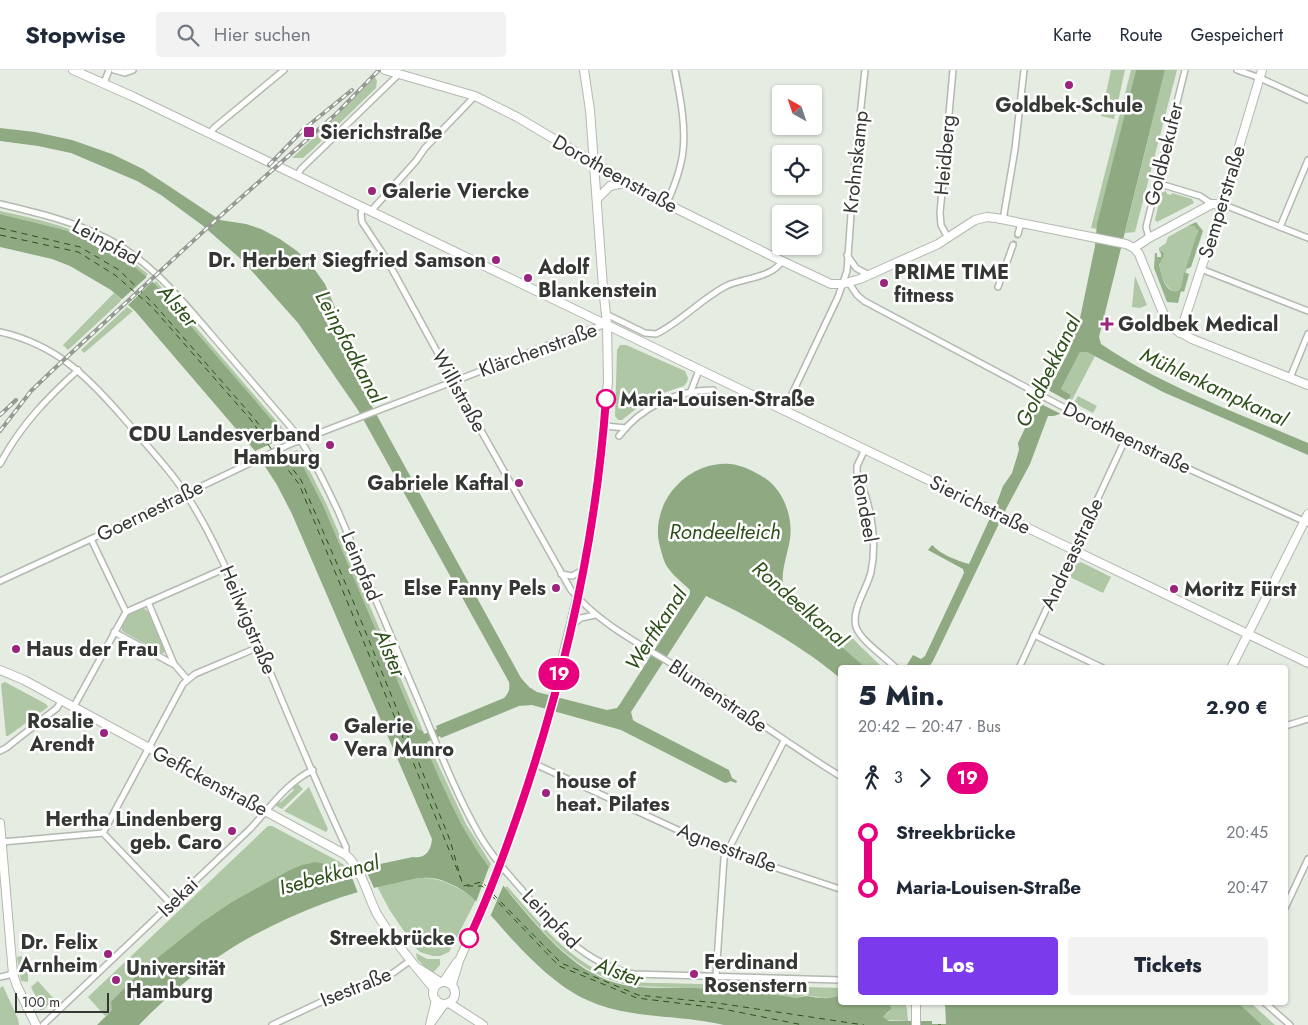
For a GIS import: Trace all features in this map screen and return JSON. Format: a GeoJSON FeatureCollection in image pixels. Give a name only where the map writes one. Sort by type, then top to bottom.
{"type":"FeatureCollection","features":[{"type":"Feature","properties":{"kind":"street","name":"Sierichstraße"},"geometry":{"type":"LineString","coordinates":[[73,70],[104,83],[607,324],[1308,663]]}},
{"type":"Feature","properties":{"kind":"street"},"geometry":{"type":"LineString","coordinates":[[104,83],[108,70]]}},
{"type":"Feature","properties":{"kind":"street"},"geometry":{"type":"LineString","coordinates":[[114,70],[125,74],[133,70]]}},
{"type":"Feature","properties":{"kind":"street"},"geometry":{"type":"LineString","coordinates":[[210,134],[214,128],[284,70]]}},
{"type":"Feature","properties":{"kind":"street","name":"Dorotheenstraße"},"geometry":{"type":"LineString","coordinates":[[386,70],[475,96],[516,117],[667,203],[824,282],[846,284],[864,301],[1125,440],[1307,519]]}},
{"type":"Feature","properties":{"kind":"street"},"geometry":{"type":"LineString","coordinates":[[430,1024],[449,1001],[455,990],[452,984],[459,961],[496,876],[534,764],[550,710],[584,569],[605,426],[608,381],[607,324],[589,100],[584,70]]}},
{"type":"Feature","properties":{"kind":"street"},"geometry":{"type":"LineString","coordinates":[[667,203],[678,175],[683,151],[682,112],[675,70]]}},
{"type":"Feature","properties":{"kind":"street","name":"Krohnskamp"},"geometry":{"type":"LineString","coordinates":[[784,411],[846,284],[847,255],[865,70]]}},
{"type":"Feature","properties":{"kind":"street","name":"Heidberg"},"geometry":{"type":"LineString","coordinates":[[948,238],[941,225],[940,213],[953,70]]}},
{"type":"Feature","properties":{"kind":"street"},"geometry":{"type":"LineString","coordinates":[[1003,220],[1015,149],[1024,70]]}},
{"type":"Feature","properties":{"kind":"street","name":"Goldbekufer"},"geometry":{"type":"LineString","coordinates":[[1149,238],[1146,227],[1185,70]]}},
{"type":"Feature","properties":{"kind":"street"},"geometry":{"type":"LineString","coordinates":[[1237,70],[1261,74],[1308,100]]}},
{"type":"Feature","properties":{"kind":"street"},"geometry":{"type":"LineString","coordinates":[[297,176],[301,169],[399,74]]}},
{"type":"Feature","properties":{"kind":"street","name":"Semperstraße"},"geometry":{"type":"LineString","coordinates":[[1180,333],[1222,204],[1261,74]]}},
{"type":"Feature","properties":{"kind":"street"},"geometry":{"type":"LineString","coordinates":[[371,211],[416,161],[425,148],[475,96]]}},
{"type":"Feature","properties":{"kind":"street"},"geometry":{"type":"LineString","coordinates":[[1280,227],[1308,160]]}},
{"type":"Feature","properties":{"kind":"street"},"geometry":{"type":"LineString","coordinates":[[597,199],[610,186],[628,182]]}},
{"type":"Feature","properties":{"kind":"street"},"geometry":{"type":"LineString","coordinates":[[1157,183],[1200,196],[1212,204]]}},
{"type":"Feature","properties":{"kind":"street","name":"Leinpfad"},"geometry":{"type":"LineString","coordinates":[[0,204],[58,218],[84,227],[117,244],[145,264],[180,299],[300,440],[321,476],[338,511],[434,738],[474,825],[500,864],[556,928],[584,953],[607,967],[634,974],[838,980]]}},
{"type":"Feature","properties":{"kind":"street"},"geometry":{"type":"LineString","coordinates":[[1134,248],[1212,204],[1222,204],[1308,238]]}},
{"type":"Feature","properties":{"kind":"street","name":"Willistraße"},"geometry":{"type":"LineString","coordinates":[[363,208],[360,214],[362,222],[387,260],[561,574],[577,598]]}},
{"type":"Feature","properties":{"kind":"street"},"geometry":{"type":"LineString","coordinates":[[846,284],[928,249],[979,219],[992,218],[1021,223],[1123,244],[1134,248],[1141,258],[1165,317],[1172,327],[1180,333],[1308,385]]}},
{"type":"Feature","properties":{"kind":"street"},"geometry":{"type":"LineString","coordinates":[[1018,234],[1021,223]]}},
{"type":"Feature","properties":{"kind":"street"},"geometry":{"type":"LineString","coordinates":[[998,287],[1013,245]]}},
{"type":"Feature","properties":{"kind":"street"},"geometry":{"type":"LineString","coordinates":[[847,255],[856,268],[870,275]]}},
{"type":"Feature","properties":{"kind":"street"},"geometry":{"type":"LineString","coordinates":[[606,314],[645,333],[659,333],[721,289],[773,271],[779,267],[782,261]]}},
{"type":"Feature","properties":{"kind":"street"},"geometry":{"type":"LineString","coordinates":[[1201,269],[1308,311]]}},
{"type":"Feature","properties":{"kind":"street","name":"Klärchenstraße"},"geometry":{"type":"LineString","coordinates":[[300,440],[584,331],[607,324]]}},
{"type":"Feature","properties":{"kind":"street","name":"Heilwigstraße"},"geometry":{"type":"LineString","coordinates":[[0,332],[42,347],[78,370],[100,391],[168,470],[186,494],[226,568],[346,847],[346,855],[351,859],[356,868],[385,927],[434,989]]}},
{"type":"Feature","properties":{"kind":"street"},"geometry":{"type":"LineString","coordinates":[[645,333],[652,347]]}},
{"type":"Feature","properties":{"kind":"street"},"geometry":{"type":"LineString","coordinates":[[1290,378],[1308,334]]}},
{"type":"Feature","properties":{"kind":"street"},"geometry":{"type":"LineString","coordinates":[[0,464],[22,427],[37,409],[78,370]]}},
{"type":"Feature","properties":{"kind":"street"},"geometry":{"type":"LineString","coordinates":[[691,391],[699,370]]}},
{"type":"Feature","properties":{"kind":"street"},"geometry":{"type":"LineString","coordinates":[[618,436],[652,407],[670,398],[691,391],[714,390]]}},
{"type":"Feature","properties":{"kind":"street"},"geometry":{"type":"LineString","coordinates":[[605,426],[626,428]]}},
{"type":"Feature","properties":{"kind":"street","name":"Goernestraße"},"geometry":{"type":"LineString","coordinates":[[0,581],[300,440]]}},
{"type":"Feature","properties":{"kind":"street","name":"Andreasstraße"},"geometry":{"type":"LineString","coordinates":[[1020,665],[1125,440]]}},
{"type":"Feature","properties":{"kind":"street","name":"Rondeel"},"geometry":{"type":"LineString","coordinates":[[865,449],[857,467],[857,472],[871,518],[873,556],[870,574],[856,611],[856,624],[863,636],[893,665]]}},
{"type":"Feature","properties":{"kind":"street"},"geometry":{"type":"LineString","coordinates":[[1232,665],[1307,519]]}},
{"type":"Feature","properties":{"kind":"street"},"geometry":{"type":"LineString","coordinates":[[91,539],[126,612]]}},
{"type":"Feature","properties":{"kind":"street"},"geometry":{"type":"LineString","coordinates":[[73,708],[126,612],[226,568]]}},
{"type":"Feature","properties":{"kind":"street"},"geometry":{"type":"LineString","coordinates":[[561,574],[572,576],[584,569]]}},
{"type":"Feature","properties":{"kind":"street","name":"Blumenstraße"},"geometry":{"type":"LineString","coordinates":[[577,598],[596,615],[784,741],[838,775]]}},
{"type":"Feature","properties":{"kind":"street"},"geometry":{"type":"LineString","coordinates":[[148,602],[174,664],[187,679]]}},
{"type":"Feature","properties":{"kind":"street"},"geometry":{"type":"LineString","coordinates":[[571,626],[581,618],[596,615]]}},
{"type":"Feature","properties":{"kind":"street"},"geometry":{"type":"LineString","coordinates":[[114,632],[174,664]]}},
{"type":"Feature","properties":{"kind":"street"},"geometry":{"type":"LineString","coordinates":[[1034,635],[1098,665]]}},
{"type":"Feature","properties":{"kind":"street"},"geometry":{"type":"LineString","coordinates":[[103,833],[187,679],[259,647]]}},
{"type":"Feature","properties":{"kind":"street","name":"Geffckenstraße"},"geometry":{"type":"LineString","coordinates":[[0,670],[24,680],[346,855]]}},
{"type":"Feature","properties":{"kind":"street"},"geometry":{"type":"LineString","coordinates":[[0,751],[57,708],[61,701]]}},
{"type":"Feature","properties":{"kind":"street"},"geometry":{"type":"LineString","coordinates":[[1288,725],[1308,719]]}},
{"type":"Feature","properties":{"kind":"street"},"geometry":{"type":"LineString","coordinates":[[716,976],[722,866],[726,852],[784,741]]}},
{"type":"Feature","properties":{"kind":"street","name":"Agnesstraße"},"geometry":{"type":"LineString","coordinates":[[534,764],[726,852],[838,889]]}},
{"type":"Feature","properties":{"kind":"street","name":"Isekai"},"geometry":{"type":"LineString","coordinates":[[43,1025],[250,829],[275,800],[302,776],[312,770]]}},
{"type":"Feature","properties":{"kind":"street"},"geometry":{"type":"LineString","coordinates":[[0,823],[13,974],[36,1025]]}},
{"type":"Feature","properties":{"kind":"street"},"geometry":{"type":"LineString","coordinates":[[2,842],[103,833]]}},
{"type":"Feature","properties":{"kind":"street"},"geometry":{"type":"LineString","coordinates":[[103,833],[170,904]]}},
{"type":"Feature","properties":{"kind":"street"},"geometry":{"type":"LineString","coordinates":[[1288,902],[1308,859]]}},
{"type":"Feature","properties":{"kind":"street","name":"Isestraße"},"geometry":{"type":"LineString","coordinates":[[272,1025],[338,994],[393,973],[411,960]]}},
{"type":"Feature","properties":{"kind":"street"},"geometry":{"type":"LineString","coordinates":[[430,1024],[436,1000],[433,994],[434,989],[459,961]]}},
{"type":"Feature","properties":{"kind":"street","name":"Heilwigstraße"},"geometry":{"type":"LineString","coordinates":[[420,970],[442,982]]}},
{"type":"Feature","properties":{"kind":"street"},"geometry":{"type":"LineString","coordinates":[[0,977],[13,974]]}},
{"type":"Feature","properties":{"kind":"street"},"geometry":{"type":"LineString","coordinates":[[442,982],[452,984]]}},
{"type":"Feature","properties":{"kind":"street"},"geometry":{"type":"LineString","coordinates":[[436,1000],[449,1001],[460,1011],[483,1025]]}},
{"type":"Feature","properties":{"kind":"street"},"geometry":{"type":"LineString","coordinates":[[916,1005],[916,1023]]}},
{"type":"Feature","properties":{"kind":"street"},"geometry":{"type":"LineString","coordinates":[[1267,1005],[1290,1025]]}},
{"type":"Feature","properties":{"kind":"shaded area"},"geometry":{"type":"Polygon","coordinates":[[[1111,70],[1125,70],[1114,119],[1101,116],[1111,70]]]}},
{"type":"Feature","properties":{"kind":"shaded area"},"geometry":{"type":"Polygon","coordinates":[[[1131,70],[1136,70],[1097,229],[1091,228],[1131,70]]]}},
{"type":"Feature","properties":{"kind":"shaded area"},"geometry":{"type":"Polygon","coordinates":[[[1165,70],[1177,70],[1135,232],[1125,233],[1165,70]]]}},
{"type":"Feature","properties":{"kind":"shaded area"},"geometry":{"type":"Polygon","coordinates":[[[375,77],[377,81],[376,88],[303,158],[292,158],[337,116],[375,77]]]}},
{"type":"Feature","properties":{"kind":"shaded area"},"geometry":{"type":"Polygon","coordinates":[[[1166,191],[1167,194],[1171,195],[1172,193],[1192,199],[1194,203],[1157,222],[1155,220],[1161,193],[1166,191]]]}},
{"type":"Feature","properties":{"kind":"shaded area"},"geometry":{"type":"Polygon","coordinates":[[[0,211],[78,232],[112,249],[148,274],[145,277],[65,230],[0,214],[0,211]]]}},
{"type":"Feature","properties":{"kind":"shaded area"},"geometry":{"type":"Polygon","coordinates":[[[1196,222],[1203,231],[1191,267],[1187,269],[1198,231],[1194,226],[1188,226],[1196,222]]]}},
{"type":"Feature","properties":{"kind":"shaded area"},"geometry":{"type":"Polygon","coordinates":[[[1188,226],[1194,226],[1197,229],[1198,235],[1181,287],[1178,291],[1173,291],[1167,286],[1162,276],[1159,263],[1165,253],[1159,250],[1159,248],[1166,243],[1168,237],[1188,226]]]}},
{"type":"Feature","properties":{"kind":"shaded area"},"geometry":{"type":"Polygon","coordinates":[[[1159,250],[1165,253],[1159,265],[1164,282],[1170,289],[1178,291],[1181,287],[1184,272],[1189,274],[1184,292],[1181,291],[1178,303],[1167,302],[1154,268],[1155,253],[1157,253],[1157,257],[1161,257],[1159,250]]]}},
{"type":"Feature","properties":{"kind":"shaded area"},"geometry":{"type":"Polygon","coordinates":[[[1135,276],[1147,305],[1140,308],[1132,307],[1135,276]]]}},
{"type":"Feature","properties":{"kind":"shaded area"},"geometry":{"type":"Polygon","coordinates":[[[156,281],[285,431],[286,437],[284,438],[265,412],[154,283],[156,281]]]}},
{"type":"Feature","properties":{"kind":"shaded area"},"geometry":{"type":"Polygon","coordinates":[[[114,293],[122,300],[68,350],[63,345],[114,293]]]}},
{"type":"Feature","properties":{"kind":"shaded area"},"geometry":{"type":"Polygon","coordinates":[[[127,307],[133,311],[84,353],[81,350],[127,307]]]}},
{"type":"Feature","properties":{"kind":"shaded area"},"geometry":{"type":"Polygon","coordinates":[[[620,345],[626,345],[685,371],[688,378],[687,382],[684,386],[657,395],[646,401],[622,420],[618,420],[615,416],[617,350],[620,345]]]}},
{"type":"Feature","properties":{"kind":"shaded area"},"geometry":{"type":"Polygon","coordinates":[[[1080,352],[1087,352],[1095,356],[1071,402],[1068,401],[1071,395],[1061,389],[1080,352]]]}},
{"type":"Feature","properties":{"kind":"shaded area"},"geometry":{"type":"Polygon","coordinates":[[[1078,396],[1097,406],[1093,413],[1074,403],[1078,396]]]}},
{"type":"Feature","properties":{"kind":"shaded area"},"geometry":{"type":"Polygon","coordinates":[[[297,450],[300,452],[326,503],[423,731],[418,729],[323,505],[302,464],[292,452],[297,450]]]}},
{"type":"Feature","properties":{"kind":"shaded area"},"geometry":{"type":"Polygon","coordinates":[[[1081,562],[1111,577],[1103,593],[1070,577],[1076,564],[1081,562]]]}},
{"type":"Feature","properties":{"kind":"shaded area"},"geometry":{"type":"Polygon","coordinates":[[[144,608],[148,612],[165,650],[164,653],[122,631],[125,618],[131,612],[144,608]]]}},
{"type":"Feature","properties":{"kind":"shaded area"},"geometry":{"type":"Polygon","coordinates":[[[850,635],[880,665],[863,665],[843,649],[850,635]]]}},
{"type":"Feature","properties":{"kind":"shaded area"},"geometry":{"type":"Polygon","coordinates":[[[5,682],[46,704],[48,707],[8,736],[6,736],[1,684],[5,682]]]}},
{"type":"Feature","properties":{"kind":"shaded area"},"geometry":{"type":"Polygon","coordinates":[[[429,745],[466,824],[491,864],[489,868],[470,840],[455,811],[427,750],[429,745]]]}},
{"type":"Feature","properties":{"kind":"shaded area"},"geometry":{"type":"Polygon","coordinates":[[[298,784],[303,789],[282,809],[276,806],[277,803],[281,802],[294,790],[293,788],[298,784]]]}},
{"type":"Feature","properties":{"kind":"shaded area"},"geometry":{"type":"Polygon","coordinates":[[[309,787],[328,829],[326,832],[284,811],[309,787]]]}},
{"type":"Feature","properties":{"kind":"shaded area"},"geometry":{"type":"Polygon","coordinates":[[[268,826],[272,826],[338,861],[347,867],[349,871],[342,872],[326,864],[309,863],[105,1016],[88,997],[268,826]]]}},
{"type":"Feature","properties":{"kind":"shaded area"},"geometry":{"type":"Polygon","coordinates":[[[420,878],[443,881],[476,900],[449,952],[440,956],[420,952],[414,946],[389,909],[377,886],[420,878]]]}},
{"type":"Feature","properties":{"kind":"shaded area"},"geometry":{"type":"Polygon","coordinates":[[[507,886],[543,927],[569,952],[599,971],[616,978],[645,983],[838,988],[838,997],[823,998],[805,995],[797,998],[724,989],[633,986],[611,980],[592,972],[560,949],[505,888],[507,886]]]}},
{"type":"Feature","properties":{"kind":"shaded area"},"geometry":{"type":"Polygon","coordinates":[[[416,953],[427,959],[440,959],[440,965],[432,974],[417,959],[416,953]]]}},
{"type":"Feature","properties":{"kind":"shaded area"},"geometry":{"type":"Polygon","coordinates":[[[22,956],[23,965],[28,971],[28,982],[21,981],[17,957],[22,956]]]}},
{"type":"Feature","properties":{"kind":"shaded area"},"geometry":{"type":"Polygon","coordinates":[[[38,981],[54,999],[43,1010],[40,1010],[39,1003],[31,987],[38,981]]]}},
{"type":"Feature","properties":{"kind":"shaded area"},"geometry":{"type":"Polygon","coordinates":[[[3,986],[19,1025],[0,1025],[0,988],[3,986]]]}},
{"type":"Feature","properties":{"kind":"shaded area"},"geometry":{"type":"Polygon","coordinates":[[[891,1005],[906,1005],[908,1021],[885,1020],[883,1017],[889,1012],[891,1005]]]}},
{"type":"Feature","properties":{"kind":"shaded area"},"geometry":{"type":"Polygon","coordinates":[[[1239,1005],[1253,1005],[1275,1025],[1262,1025],[1239,1005]]]}},
{"type":"Feature","properties":{"kind":"water"},"geometry":{"type":"Polygon","coordinates":[[[1136,70],[1165,70],[1099,337],[1101,344],[1176,386],[1308,443],[1308,455],[1163,392],[1087,352],[1080,352],[1061,389],[1071,395],[1061,413],[1048,416],[1030,464],[1006,509],[933,661],[930,665],[907,665],[913,655],[921,659],[925,656],[964,573],[963,569],[928,550],[932,545],[949,557],[969,564],[1003,486],[1012,473],[1019,450],[1018,443],[1035,407],[1041,404],[1069,351],[1079,323],[1095,246],[1097,224],[1136,70]]]}},
{"type":"Feature","properties":{"kind":"water"},"geometry":{"type":"Polygon","coordinates":[[[0,128],[35,132],[72,140],[112,154],[143,169],[220,220],[246,224],[280,239],[297,251],[312,266],[325,284],[340,319],[346,359],[521,678],[529,687],[537,692],[607,710],[617,708],[620,704],[690,594],[690,590],[666,565],[659,543],[658,528],[661,513],[667,499],[675,487],[687,477],[700,469],[714,465],[735,465],[765,478],[772,483],[782,497],[786,505],[791,531],[783,579],[786,593],[795,606],[863,665],[838,665],[838,676],[809,654],[776,633],[706,596],[631,712],[633,720],[636,722],[729,770],[732,778],[737,781],[736,783],[731,781],[723,782],[621,730],[532,705],[519,706],[427,742],[429,745],[427,750],[448,797],[465,831],[481,856],[544,934],[570,958],[600,977],[635,987],[720,989],[797,998],[804,996],[838,997],[838,1005],[890,1005],[891,1009],[883,1017],[889,1021],[932,1021],[932,1024],[946,1024],[945,1005],[1240,1005],[1262,1025],[724,1025],[690,1019],[637,1014],[603,1006],[576,995],[536,963],[472,898],[447,882],[425,878],[412,879],[357,892],[299,913],[231,948],[176,990],[139,1025],[97,1025],[112,1010],[111,1002],[139,973],[201,923],[232,902],[302,865],[315,862],[326,864],[342,872],[421,857],[429,850],[432,839],[292,514],[277,485],[255,451],[135,311],[111,290],[70,266],[52,259],[0,247],[0,214],[65,230],[121,256],[154,283],[265,412],[302,464],[323,505],[418,729],[423,731],[424,734],[437,729],[436,726],[504,698],[508,693],[509,682],[358,410],[298,323],[242,260],[202,225],[161,195],[137,181],[71,153],[0,141],[0,128]]]}},
{"type":"Feature","properties":{"kind":"pier"},"geometry":{"type":"Polygon","coordinates":[[[148,276],[154,280],[126,307],[120,301],[148,276]]]}},
{"type":"Feature","properties":{"kind":"pier"},"geometry":{"type":"Polygon","coordinates":[[[1048,390],[1068,401],[1061,414],[1041,404],[1048,390]]]}},
{"type":"Feature","properties":{"kind":"pier"},"geometry":{"type":"Polygon","coordinates":[[[284,438],[292,452],[265,465],[255,451],[284,438]]]}},
{"type":"Feature","properties":{"kind":"pier"},"geometry":{"type":"Polygon","coordinates":[[[364,866],[374,888],[358,893],[349,870],[364,866]]]}},
{"type":"Feature","properties":{"kind":"pier","name":"Streekbrücke"},"geometry":{"type":"Polygon","coordinates":[[[489,867],[504,884],[490,917],[476,902],[489,867]]]}},
{"type":"Feature","properties":{"kind":"ferry route"},"geometry":{"type":"LineString","coordinates":[[0,228],[80,247],[119,270],[154,304],[253,417],[278,449]]}},
{"type":"Feature","properties":{"kind":"ferry route"},"geometry":{"type":"LineString","coordinates":[[0,235],[78,252],[115,275],[152,307],[251,420],[272,450]]}},
{"type":"Feature","properties":{"kind":"ferry route"},"geometry":{"type":"LineString","coordinates":[[280,452],[301,480],[353,601],[450,840],[463,886],[482,882],[487,887]]}},
{"type":"Feature","properties":{"kind":"ferry route"},"geometry":{"type":"LineString","coordinates":[[275,453],[299,484],[461,879]]}},
{"type":"Feature","properties":{"kind":"ferry route"},"geometry":{"type":"LineString","coordinates":[[467,886],[482,886],[486,890]]}},
{"type":"Feature","properties":{"kind":"ferry route"},"geometry":{"type":"LineString","coordinates":[[493,894],[561,963],[638,995],[717,1003],[864,1025]]}},
{"type":"Feature","properties":{"kind":"ferry route"},"geometry":{"type":"LineString","coordinates":[[491,895],[559,966],[637,998],[718,1008],[803,1025]]}},
{"type":"Feature","properties":{"kind":"tunnel"},"geometry":{"type":"LineString","coordinates":[[1013,245],[1018,234]]}},
{"type":"Feature","properties":{"kind":"railway"},"geometry":{"type":"LineString","coordinates":[[0,431],[31,391],[55,368],[218,218],[336,114],[379,70]]}},
{"type":"Feature","properties":{"kind":"railway"},"geometry":{"type":"LineString","coordinates":[[269,165],[304,129],[352,90]]}},
{"type":"Feature","properties":{"kind":"railway"},"geometry":{"type":"LineString","coordinates":[[0,415],[16,400]]}},
{"type":"Feature","properties":{"kind":"bus line","name":"19"},"geometry":{"type":"LineString","coordinates":[[469,938],[498,872],[534,764],[574,615],[584,569],[602,455],[606,399]]}},
{"type":"Feature","properties":{"kind":"place","name":"Goldbek-Schule"},"geometry":{"type":"Point","coordinates":[1069,85]}},
{"type":"Feature","properties":{"kind":"place","name":"Sierichstraße"},"geometry":{"type":"Point","coordinates":[309,132]}},
{"type":"Feature","properties":{"kind":"place","name":"Galerie Viercke"},"geometry":{"type":"Point","coordinates":[372,191]}},
{"type":"Feature","properties":{"kind":"place","name":"Dr. Herbert Siegfried Samson"},"geometry":{"type":"Point","coordinates":[496,260]}},
{"type":"Feature","properties":{"kind":"place","name":"Adolf Blankenstein"},"geometry":{"type":"Point","coordinates":[528,278]}},
{"type":"Feature","properties":{"kind":"place","name":"PRIME TIME fitness"},"geometry":{"type":"Point","coordinates":[884,283]}},
{"type":"Feature","properties":{"kind":"place","name":"Goldbek Medical"},"geometry":{"type":"Point","coordinates":[1107,324]}},
{"type":"Feature","properties":{"kind":"place","name":"Maria-Louisen-Straße"},"geometry":{"type":"Point","coordinates":[606,399]}},
{"type":"Feature","properties":{"kind":"place","name":"CDU Landesverband Hamburg"},"geometry":{"type":"Point","coordinates":[330,445]}},
{"type":"Feature","properties":{"kind":"place","name":"Gabriele Kaftal"},"geometry":{"type":"Point","coordinates":[519,483]}},
{"type":"Feature","properties":{"kind":"place","name":"Else Fanny Pels"},"geometry":{"type":"Point","coordinates":[556,588]}},
{"type":"Feature","properties":{"kind":"place","name":"Moritz Fürst"},"geometry":{"type":"Point","coordinates":[1174,589]}},
{"type":"Feature","properties":{"kind":"place","name":"Haus der Frau"},"geometry":{"type":"Point","coordinates":[16,649]}},
{"type":"Feature","properties":{"kind":"place","name":"Rosalie Arendt"},"geometry":{"type":"Point","coordinates":[104,733]}},
{"type":"Feature","properties":{"kind":"place","name":"Galerie Vera Munro"},"geometry":{"type":"Point","coordinates":[334,737]}},
{"type":"Feature","properties":{"kind":"place","name":"house of heat. Pilates"},"geometry":{"type":"Point","coordinates":[546,793]}},
{"type":"Feature","properties":{"kind":"place","name":"Hertha Lindenberg geb. Caro"},"geometry":{"type":"Point","coordinates":[232,831]}},
{"type":"Feature","properties":{"kind":"place","name":"Streekbrücke"},"geometry":{"type":"Point","coordinates":[469,938]}},
{"type":"Feature","properties":{"kind":"place","name":"Dr. Felix Arnheim"},"geometry":{"type":"Point","coordinates":[108,954]}},
{"type":"Feature","properties":{"kind":"place","name":"Ferdinand Rosenstern"},"geometry":{"type":"Point","coordinates":[694,974]}},
{"type":"Feature","properties":{"kind":"place","name":"Universität Hamburg"},"geometry":{"type":"Point","coordinates":[116,980]}},
{"type":"Feature","properties":{"kind":"water label","name":"Alster"},"geometry":{"type":"Point","coordinates":[178,306]}},
{"type":"Feature","properties":{"kind":"water label","name":"Leinpfadkanal"},"geometry":{"type":"Point","coordinates":[350,347]}},
{"type":"Feature","properties":{"kind":"water label","name":"Goldbekkanal"},"geometry":{"type":"Point","coordinates":[1048,371]}},
{"type":"Feature","properties":{"kind":"water label","name":"Mühlenkampkanal"},"geometry":{"type":"Point","coordinates":[1214,387]}},
{"type":"Feature","properties":{"kind":"water label","name":"Rondeelteich"},"geometry":{"type":"Point","coordinates":[725,532]}},
{"type":"Feature","properties":{"kind":"water label","name":"Rondeelkanal"},"geometry":{"type":"Point","coordinates":[800,604]}},
{"type":"Feature","properties":{"kind":"water label","name":"Werftkanal"},"geometry":{"type":"Point","coordinates":[656,629]}},
{"type":"Feature","properties":{"kind":"water label","name":"Alster"},"geometry":{"type":"Point","coordinates":[390,653]}},
{"type":"Feature","properties":{"kind":"water label","name":"Isebekkanal"},"geometry":{"type":"Point","coordinates":[329,875]}},
{"type":"Feature","properties":{"kind":"water label","name":"Alster"},"geometry":{"type":"Point","coordinates":[619,972]}}]}
